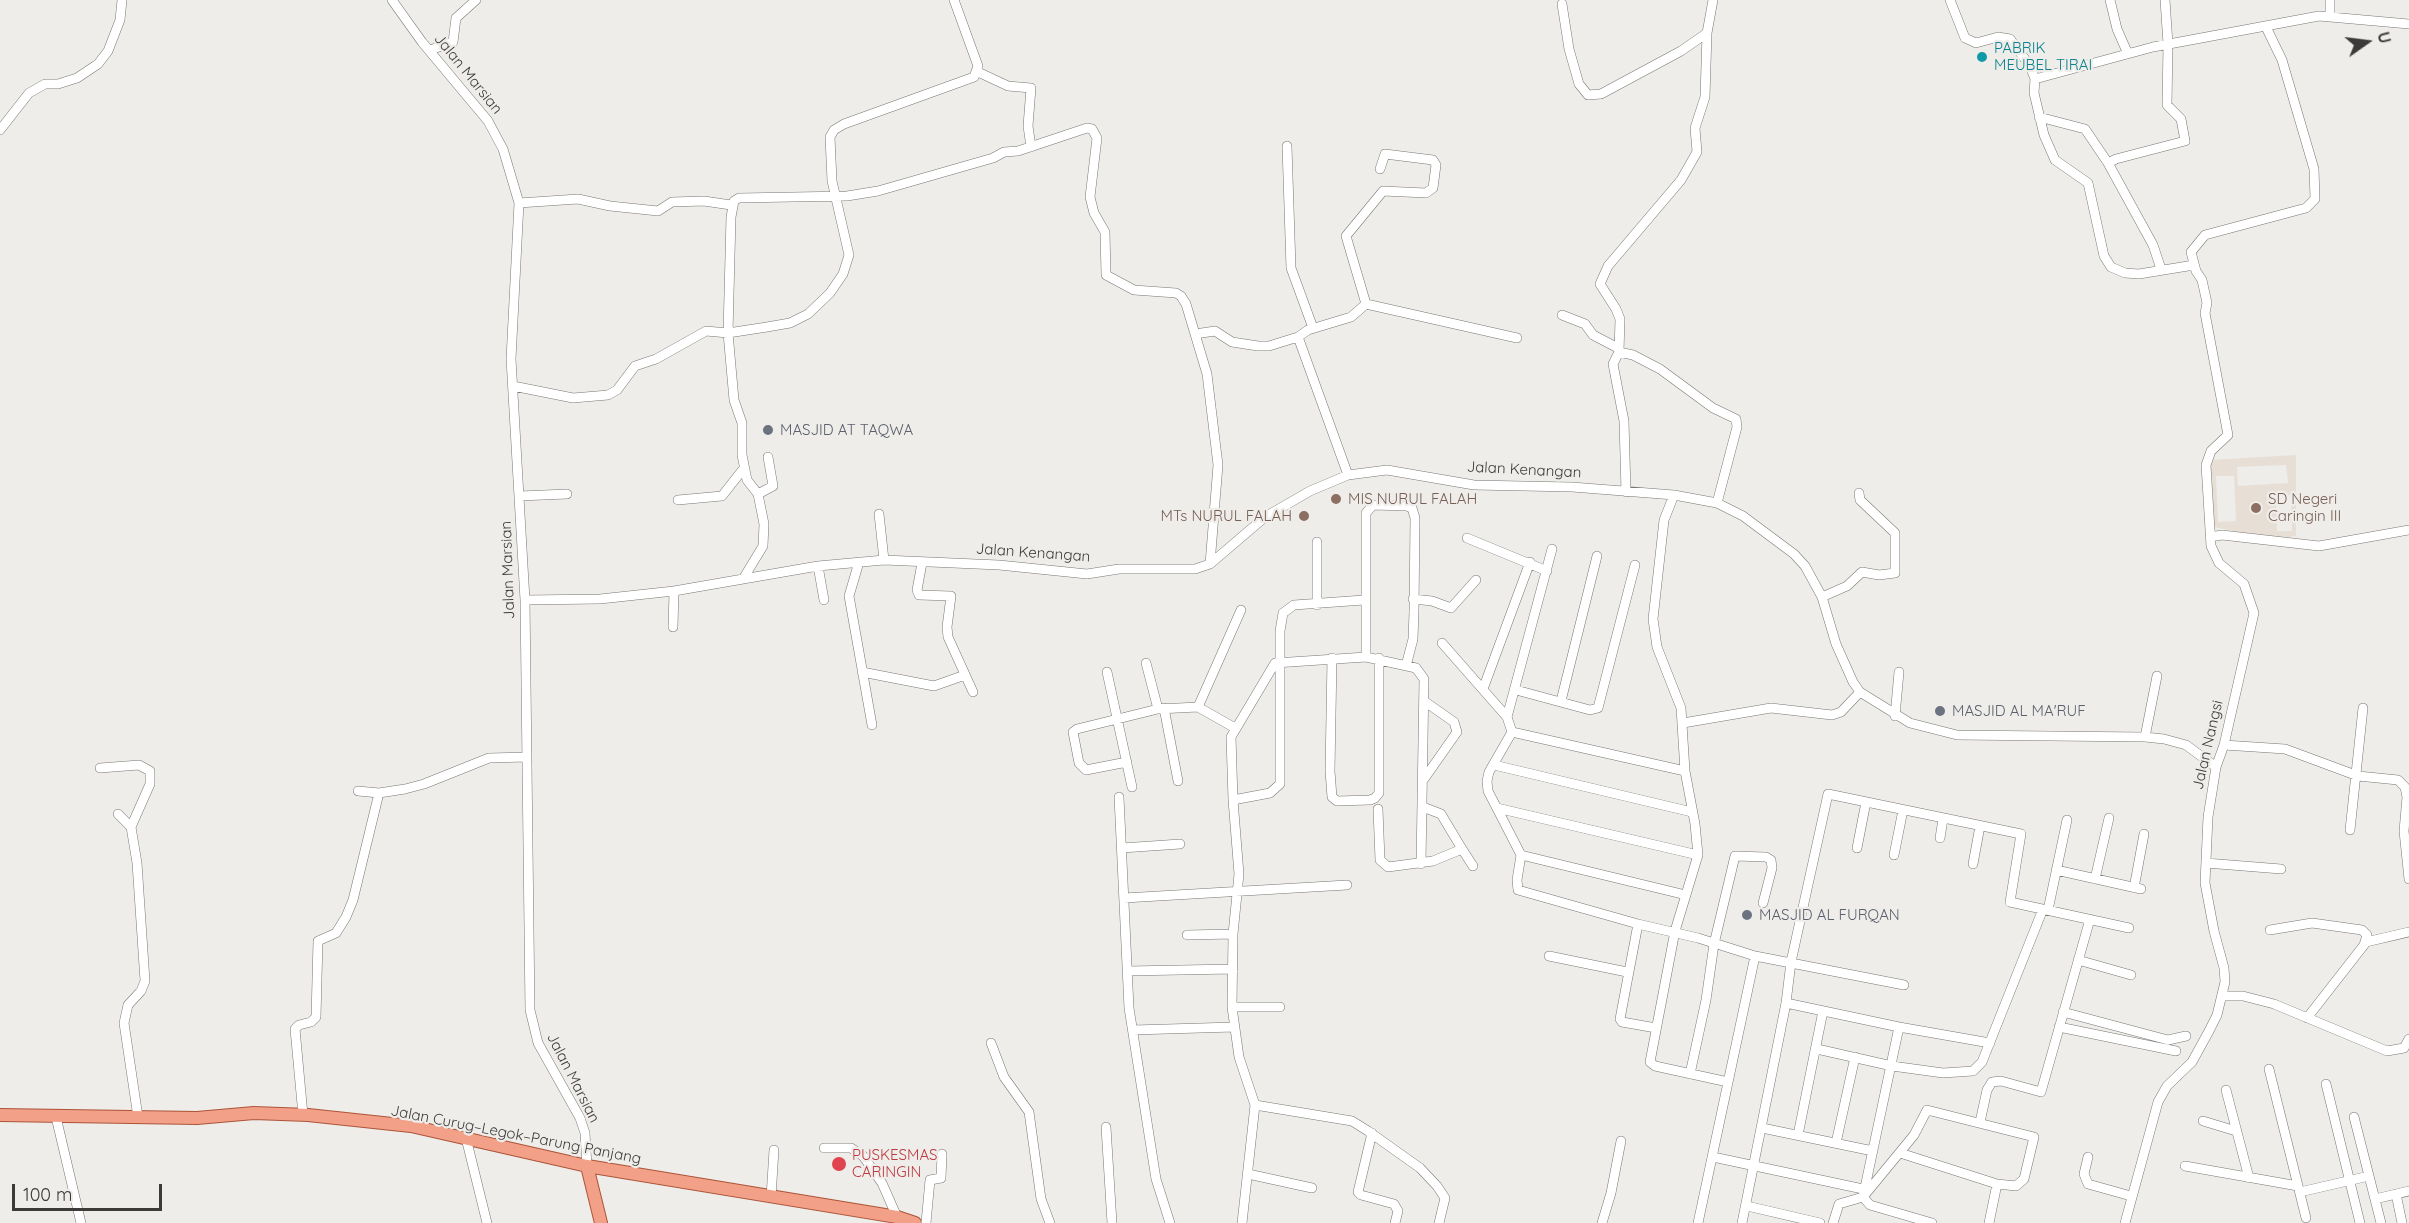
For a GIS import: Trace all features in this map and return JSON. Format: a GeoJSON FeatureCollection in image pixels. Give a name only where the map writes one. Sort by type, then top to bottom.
{"type":"FeatureCollection","features":[{"type":"Feature","properties":{"kind":"main road","name":"Jalan Curug–Legok–Parung Panjang"},"geometry":{"type":"LineString","coordinates":[[0,1115],[56,1118],[197,1118],[254,1113],[303,1115],[411,1126],[587,1166],[897,1217],[915,1223]]}},
{"type":"Feature","properties":{"kind":"main road"},"geometry":{"type":"LineString","coordinates":[[587,1166],[601,1223]]}},
{"type":"Feature","properties":{"kind":"street"},"geometry":{"type":"LineString","coordinates":[[0,130],[29,93],[45,84],[58,84],[76,78],[98,64],[108,51],[120,20],[122,0]]}},
{"type":"Feature","properties":{"kind":"street","name":"Jalan Marsian"},"geometry":{"type":"LineString","coordinates":[[392,0],[488,121],[503,149],[519,203],[511,359],[525,600],[524,685],[531,1020],[538,1044],[580,1118],[585,1132],[587,1166]]}},
{"type":"Feature","properties":{"kind":"street"},"geometry":{"type":"LineString","coordinates":[[430,50],[453,42],[456,18],[476,0]]}},
{"type":"Feature","properties":{"kind":"street"},"geometry":{"type":"LineString","coordinates":[[513,386],[573,398],[608,395],[617,390],[635,366],[656,358],[706,331],[728,333],[790,323],[808,314],[830,293],[843,274],[849,255],[834,195],[828,151],[830,137],[834,130],[893,105],[973,79],[978,72],[978,66],[954,0]]}},
{"type":"Feature","properties":{"kind":"street"},"geometry":{"type":"LineString","coordinates":[[1626,492],[1624,421],[1613,364],[1618,350],[1620,320],[1616,309],[1600,284],[1602,275],[1681,180],[1697,152],[1695,128],[1705,98],[1707,33],[1713,0]]}},
{"type":"Feature","properties":{"kind":"street"},"geometry":{"type":"LineString","coordinates":[[1950,0],[1965,38],[1976,43],[1998,37],[2010,39],[2023,55],[2035,79],[2034,93],[2039,117],[2055,160],[2088,183],[2104,256],[2111,267],[2125,273],[2139,274],[2194,265],[2191,252],[2205,235],[2306,208],[2315,200],[2311,159],[2282,60],[2266,27]]}},
{"type":"Feature","properties":{"kind":"street"},"geometry":{"type":"LineString","coordinates":[[2110,0],[2117,29],[2128,54]]}},
{"type":"Feature","properties":{"kind":"street"},"geometry":{"type":"LineString","coordinates":[[2108,163],[2185,141],[2181,119],[2167,105],[2168,44],[2165,0]]}},
{"type":"Feature","properties":{"kind":"street"},"geometry":{"type":"LineString","coordinates":[[2330,0],[2330,16]]}},
{"type":"Feature","properties":{"kind":"street"},"geometry":{"type":"LineString","coordinates":[[1562,4],[1569,49],[1579,84],[1588,95],[1601,94],[1681,51],[1707,33]]}},
{"type":"Feature","properties":{"kind":"street"},"geometry":{"type":"LineString","coordinates":[[2035,79],[2168,44],[2330,16],[2409,24]]}},
{"type":"Feature","properties":{"kind":"street"},"geometry":{"type":"LineString","coordinates":[[978,72],[1008,86],[1031,88],[1028,126],[1031,147]]}},
{"type":"Feature","properties":{"kind":"street"},"geometry":{"type":"LineString","coordinates":[[2039,117],[2085,129],[2108,163],[2153,245],[2161,269]]}},
{"type":"Feature","properties":{"kind":"street"},"geometry":{"type":"LineString","coordinates":[[743,579],[763,546],[764,524],[758,494],[747,480],[744,468],[743,434],[734,400],[728,333],[731,205],[739,198],[847,196],[897,186],[993,158],[1004,152],[1031,147],[1082,129],[1092,129],[1097,138],[1090,197],[1094,213],[1105,232],[1106,275],[1134,290],[1176,293],[1181,296],[1207,374],[1218,465],[1210,564]]}},
{"type":"Feature","properties":{"kind":"street"},"geometry":{"type":"LineString","coordinates":[[1287,146],[1291,268],[1313,328]]}},
{"type":"Feature","properties":{"kind":"street"},"geometry":{"type":"LineString","coordinates":[[1366,304],[1347,234],[1386,189],[1426,193],[1433,188],[1436,165],[1433,160],[1389,153],[1382,156],[1380,169]]}},
{"type":"Feature","properties":{"kind":"street"},"geometry":{"type":"LineString","coordinates":[[519,203],[578,199],[610,206],[658,211],[672,202],[704,201],[731,205]]}},
{"type":"Feature","properties":{"kind":"street","name":"Jalan Nangsi"},"geometry":{"type":"LineString","coordinates":[[2125,1223],[2162,1092],[2196,1053],[2209,1031],[2222,996],[2224,968],[2209,909],[2205,883],[2206,862],[2216,767],[2224,745],[2254,613],[2244,584],[2219,564],[2210,537],[2206,465],[2211,451],[2228,435],[2205,313],[2207,303],[2202,280],[2194,265]]}},
{"type":"Feature","properties":{"kind":"street"},"geometry":{"type":"LineString","coordinates":[[1195,334],[1215,331],[1232,342],[1269,346],[1298,337],[1313,328],[1351,318],[1366,304]]}},
{"type":"Feature","properties":{"kind":"street"},"geometry":{"type":"LineString","coordinates":[[1366,304],[1517,338]]}},
{"type":"Feature","properties":{"kind":"street"},"geometry":{"type":"LineString","coordinates":[[1562,315],[1585,324],[1593,335],[1618,350],[1660,369],[1713,408],[1736,419],[1737,427],[1717,503]]}},
{"type":"Feature","properties":{"kind":"street"},"geometry":{"type":"LineString","coordinates":[[1298,337],[1348,475]]}},
{"type":"Feature","properties":{"kind":"street"},"geometry":{"type":"LineString","coordinates":[[758,494],[773,486],[768,457]]}},
{"type":"Feature","properties":{"kind":"street"},"geometry":{"type":"LineString","coordinates":[[678,500],[722,496],[744,468]]}},
{"type":"Feature","properties":{"kind":"street","name":"Jalan Kenangan"},"geometry":{"type":"LineString","coordinates":[[525,600],[600,599],[674,591],[818,566],[884,560],[999,565],[1087,574],[1119,569],[1195,569],[1210,564],[1265,517],[1310,491],[1348,475],[1387,470],[1473,485],[1572,487],[1674,495],[1717,503],[1743,516],[1794,554],[1805,566],[1822,597],[1836,644],[1853,682],[1860,692],[1895,716],[1910,723],[1957,735],[2145,737],[2186,745],[2216,767]]}},
{"type":"Feature","properties":{"kind":"street"},"geometry":{"type":"LineString","coordinates":[[1822,597],[1847,586],[1862,572],[1879,575],[1895,573],[1895,533],[1892,527],[1860,500],[1859,492]]}},
{"type":"Feature","properties":{"kind":"street"},"geometry":{"type":"LineString","coordinates":[[520,496],[567,494]]}},
{"type":"Feature","properties":{"kind":"street"},"geometry":{"type":"LineString","coordinates":[[1674,495],[1664,520],[1653,619],[1657,647],[1676,690],[1683,723],[1685,771],[1698,855],[1675,931],[1650,1058],[1652,1065],[1728,1082]]}},
{"type":"Feature","properties":{"kind":"street"},"geometry":{"type":"LineString","coordinates":[[1366,657],[1364,600],[1366,513],[1373,505],[1407,506],[1415,512],[1413,639],[1406,666]]}},
{"type":"Feature","properties":{"kind":"street"},"geometry":{"type":"LineString","coordinates":[[879,514],[884,560]]}},
{"type":"Feature","properties":{"kind":"street"},"geometry":{"type":"LineString","coordinates":[[2210,537],[2222,535],[2319,546],[2409,530]]}},
{"type":"Feature","properties":{"kind":"street"},"geometry":{"type":"LineString","coordinates":[[1467,538],[1548,571]]}},
{"type":"Feature","properties":{"kind":"street"},"geometry":{"type":"LineString","coordinates":[[1317,542],[1317,605]]}},
{"type":"Feature","properties":{"kind":"street"},"geometry":{"type":"LineString","coordinates":[[1507,717],[1548,571],[1552,549]]}},
{"type":"Feature","properties":{"kind":"street"},"geometry":{"type":"LineString","coordinates":[[1561,701],[1597,556]]}},
{"type":"Feature","properties":{"kind":"street"},"geometry":{"type":"LineString","coordinates":[[859,562],[849,596],[872,725]]}},
{"type":"Feature","properties":{"kind":"street"},"geometry":{"type":"LineString","coordinates":[[1483,689],[1530,562]]}},
{"type":"Feature","properties":{"kind":"street"},"geometry":{"type":"LineString","coordinates":[[922,563],[917,590],[920,595],[951,596],[948,637],[972,692]]}},
{"type":"Feature","properties":{"kind":"street"},"geometry":{"type":"LineString","coordinates":[[1516,690],[1590,710],[1600,706],[1635,565]]}},
{"type":"Feature","properties":{"kind":"street"},"geometry":{"type":"LineString","coordinates":[[818,566],[824,600]]}},
{"type":"Feature","properties":{"kind":"street"},"geometry":{"type":"LineString","coordinates":[[1413,599],[1432,601],[1451,608],[1476,580]]}},
{"type":"Feature","properties":{"kind":"street"},"geometry":{"type":"LineString","coordinates":[[673,627],[674,591]]}},
{"type":"Feature","properties":{"kind":"street"},"geometry":{"type":"LineString","coordinates":[[1233,800],[1270,794],[1280,784],[1281,616],[1287,607],[1294,605],[1364,600]]}},
{"type":"Feature","properties":{"kind":"street"},"geometry":{"type":"LineString","coordinates":[[1198,708],[1241,610]]}},
{"type":"Feature","properties":{"kind":"street"},"geometry":{"type":"LineString","coordinates":[[1442,643],[1507,717],[1512,732],[1487,781],[1497,808],[1521,855],[1517,880],[1518,890],[1638,924],[1675,931],[1755,956],[1904,985]]}},
{"type":"Feature","properties":{"kind":"street"},"geometry":{"type":"LineString","coordinates":[[1332,658],[1330,771],[1332,797],[1337,801],[1370,800],[1378,793],[1379,658]]}},
{"type":"Feature","properties":{"kind":"street"},"geometry":{"type":"LineString","coordinates":[[1242,1223],[1255,1105],[1239,1057],[1232,1007],[1238,848],[1230,745],[1235,728],[1275,663],[1332,658],[1379,658],[1416,668],[1422,675],[1424,779],[1421,864]]}},
{"type":"Feature","properties":{"kind":"street"},"geometry":{"type":"LineString","coordinates":[[1146,663],[1161,709],[1178,781]]}},
{"type":"Feature","properties":{"kind":"street"},"geometry":{"type":"LineString","coordinates":[[862,672],[934,686],[965,675]]}},
{"type":"Feature","properties":{"kind":"street"},"geometry":{"type":"LineString","coordinates":[[1107,672],[1119,718],[1132,787]]}},
{"type":"Feature","properties":{"kind":"street"},"geometry":{"type":"LineString","coordinates":[[1895,716],[1899,672]]}},
{"type":"Feature","properties":{"kind":"street"},"geometry":{"type":"LineString","coordinates":[[2145,737],[2157,676]]}},
{"type":"Feature","properties":{"kind":"street"},"geometry":{"type":"LineString","coordinates":[[1683,723],[1772,708],[1832,715],[1840,712],[1860,692]]}},
{"type":"Feature","properties":{"kind":"street"},"geometry":{"type":"LineString","coordinates":[[1424,701],[1454,722],[1458,732],[1424,779]]}},
{"type":"Feature","properties":{"kind":"street"},"geometry":{"type":"LineString","coordinates":[[1127,762],[1086,770],[1079,763],[1073,738],[1077,729],[1161,709],[1198,708],[1235,728]]}},
{"type":"Feature","properties":{"kind":"street"},"geometry":{"type":"LineString","coordinates":[[2350,830],[2358,776],[2363,708]]}},
{"type":"Feature","properties":{"kind":"street"},"geometry":{"type":"LineString","coordinates":[[1512,732],[1685,771]]}},
{"type":"Feature","properties":{"kind":"street"},"geometry":{"type":"LineString","coordinates":[[2224,745],[2285,749],[2358,776],[2398,780],[2405,788],[2405,860],[2409,879]]}},
{"type":"Feature","properties":{"kind":"street"},"geometry":{"type":"LineString","coordinates":[[358,791],[379,793],[424,784],[489,758],[527,757]]}},
{"type":"Feature","properties":{"kind":"street"},"geometry":{"type":"LineString","coordinates":[[100,768],[139,765],[150,771],[150,784],[131,827],[137,863],[145,981],[141,991],[128,1005],[124,1023],[138,1117]]}},
{"type":"Feature","properties":{"kind":"street"},"geometry":{"type":"LineString","coordinates":[[1494,765],[1692,812]]}},
{"type":"Feature","properties":{"kind":"street"},"geometry":{"type":"LineString","coordinates":[[303,1115],[295,1029],[298,1024],[311,1022],[316,1017],[318,941],[336,933],[350,909],[379,793]]}},
{"type":"Feature","properties":{"kind":"street"},"geometry":{"type":"LineString","coordinates":[[1742,1223],[1786,1003],[1791,962],[1828,795],[2023,835],[2010,902],[2128,928]]}},
{"type":"Feature","properties":{"kind":"street"},"geometry":{"type":"LineString","coordinates":[[1119,797],[1133,1030],[1156,1179],[1170,1223]]}},
{"type":"Feature","properties":{"kind":"street"},"geometry":{"type":"LineString","coordinates":[[1857,848],[1866,802]]}},
{"type":"Feature","properties":{"kind":"street"},"geometry":{"type":"LineString","coordinates":[[1423,807],[1441,814],[1473,867]]}},
{"type":"Feature","properties":{"kind":"street"},"geometry":{"type":"LineString","coordinates":[[1497,808],[1698,855]]}},
{"type":"Feature","properties":{"kind":"street"},"geometry":{"type":"LineString","coordinates":[[1378,809],[1379,853],[1383,865],[1388,867],[1421,864],[1462,849]]}},
{"type":"Feature","properties":{"kind":"street"},"geometry":{"type":"LineString","coordinates":[[1894,855],[1903,810]]}},
{"type":"Feature","properties":{"kind":"street"},"geometry":{"type":"LineString","coordinates":[[118,814],[131,827]]}},
{"type":"Feature","properties":{"kind":"street"},"geometry":{"type":"LineString","coordinates":[[2095,879],[2109,818]]}},
{"type":"Feature","properties":{"kind":"street"},"geometry":{"type":"LineString","coordinates":[[1940,838],[1943,819]]}},
{"type":"Feature","properties":{"kind":"street"},"geometry":{"type":"LineString","coordinates":[[1817,1049],[1892,1066],[1952,1074],[1973,1071],[1982,1062],[2036,921],[2045,910],[2067,820]]}},
{"type":"Feature","properties":{"kind":"street"},"geometry":{"type":"LineString","coordinates":[[1973,864],[1980,826]]}},
{"type":"Feature","properties":{"kind":"street"},"geometry":{"type":"LineString","coordinates":[[2056,870],[2138,888],[2144,834]]}},
{"type":"Feature","properties":{"kind":"street"},"geometry":{"type":"LineString","coordinates":[[1122,848],[1180,844]]}},
{"type":"Feature","properties":{"kind":"street"},"geometry":{"type":"LineString","coordinates":[[1521,855],[1686,895]]}},
{"type":"Feature","properties":{"kind":"street"},"geometry":{"type":"LineString","coordinates":[[1690,1074],[1706,1000],[1714,944],[1735,856],[1766,857],[1771,860],[1772,868],[1763,903]]}},
{"type":"Feature","properties":{"kind":"street"},"geometry":{"type":"LineString","coordinates":[[2206,862],[2281,869]]}},
{"type":"Feature","properties":{"kind":"street"},"geometry":{"type":"LineString","coordinates":[[1124,898],[1347,885]]}},
{"type":"Feature","properties":{"kind":"street"},"geometry":{"type":"LineString","coordinates":[[1980,1122],[1987,1090],[1992,1082],[2001,1081],[2042,1092],[2090,919]]}},
{"type":"Feature","properties":{"kind":"street"},"geometry":{"type":"LineString","coordinates":[[2270,930],[2312,923],[2362,930],[2367,935],[2366,942],[2307,1018]]}},
{"type":"Feature","properties":{"kind":"street"},"geometry":{"type":"LineString","coordinates":[[1638,924],[1621,1020],[1656,1028]]}},
{"type":"Feature","properties":{"kind":"street"},"geometry":{"type":"LineString","coordinates":[[2366,942],[2409,932]]}},
{"type":"Feature","properties":{"kind":"street"},"geometry":{"type":"LineString","coordinates":[[1187,935],[1233,934]]}},
{"type":"Feature","properties":{"kind":"street"},"geometry":{"type":"LineString","coordinates":[[1549,956],[1628,972]]}},
{"type":"Feature","properties":{"kind":"street"},"geometry":{"type":"LineString","coordinates":[[1698,1223],[1755,956]]}},
{"type":"Feature","properties":{"kind":"street"},"geometry":{"type":"LineString","coordinates":[[2078,960],[2131,975]]}},
{"type":"Feature","properties":{"kind":"street"},"geometry":{"type":"LineString","coordinates":[[1128,971],[1233,969]]}},
{"type":"Feature","properties":{"kind":"street"},"geometry":{"type":"LineString","coordinates":[[2222,996],[2252,997],[2387,1051],[2404,1048],[2409,1040]]}},
{"type":"Feature","properties":{"kind":"street"},"geometry":{"type":"LineString","coordinates":[[1786,1003],[1899,1027],[1990,1043]]}},
{"type":"Feature","properties":{"kind":"street"},"geometry":{"type":"LineString","coordinates":[[1232,1007],[1280,1008]]}},
{"type":"Feature","properties":{"kind":"street"},"geometry":{"type":"LineString","coordinates":[[1798,1135],[1823,1011]]}},
{"type":"Feature","properties":{"kind":"street"},"geometry":{"type":"LineString","coordinates":[[2061,1020],[2168,1040],[2186,1036]]}},
{"type":"Feature","properties":{"kind":"street"},"geometry":{"type":"LineString","coordinates":[[2061,1020],[2176,1051]]}},
{"type":"Feature","properties":{"kind":"street"},"geometry":{"type":"LineString","coordinates":[[1133,1030],[1234,1027]]}},
{"type":"Feature","properties":{"kind":"street"},"geometry":{"type":"LineString","coordinates":[[1899,1027],[1863,1193],[1869,1206],[1932,1223]]}},
{"type":"Feature","properties":{"kind":"street"},"geometry":{"type":"LineString","coordinates":[[991,1043],[1004,1077],[1029,1112],[1041,1199],[1050,1223]]}},
{"type":"Feature","properties":{"kind":"street"},"geometry":{"type":"LineString","coordinates":[[1836,1143],[1855,1057]]}},
{"type":"Feature","properties":{"kind":"street"},"geometry":{"type":"LineString","coordinates":[[2269,1069],[2306,1218]]}},
{"type":"Feature","properties":{"kind":"street"},"geometry":{"type":"LineString","coordinates":[[2326,1084],[2360,1223]]}},
{"type":"Feature","properties":{"kind":"street"},"geometry":{"type":"LineString","coordinates":[[2226,1090],[2249,1178]]}},
{"type":"Feature","properties":{"kind":"street"},"geometry":{"type":"LineString","coordinates":[[1255,1105],[1352,1121],[1420,1168],[1437,1186],[1445,1198],[1439,1223]]}},
{"type":"Feature","properties":{"kind":"street"},"geometry":{"type":"LineString","coordinates":[[1833,1223],[1839,1204],[1863,1193],[1900,1153],[1927,1110],[2034,1137],[2022,1182],[2016,1186],[1996,1184],[1900,1153]]}},
{"type":"Feature","properties":{"kind":"street"},"geometry":{"type":"LineString","coordinates":[[2354,1117],[2381,1223]]}},
{"type":"Feature","properties":{"kind":"street"},"geometry":{"type":"LineString","coordinates":[[56,1118],[81,1223]]}},
{"type":"Feature","properties":{"kind":"street"},"geometry":{"type":"LineString","coordinates":[[2203,1120],[2236,1131]]}},
{"type":"Feature","properties":{"kind":"street"},"geometry":{"type":"LineString","coordinates":[[1106,1127],[1112,1223]]}},
{"type":"Feature","properties":{"kind":"street"},"geometry":{"type":"LineString","coordinates":[[1762,1128],[1873,1151]]}},
{"type":"Feature","properties":{"kind":"street"},"geometry":{"type":"LineString","coordinates":[[1372,1134],[1357,1190],[1361,1195],[1394,1204],[1398,1211],[1395,1223]]}},
{"type":"Feature","properties":{"kind":"street"},"geometry":{"type":"LineString","coordinates":[[466,1138],[480,1205],[487,1223]]}},
{"type":"Feature","properties":{"kind":"street"},"geometry":{"type":"LineString","coordinates":[[1602,1223],[1621,1142]]}},
{"type":"Feature","properties":{"kind":"street"},"geometry":{"type":"LineString","coordinates":[[824,1148],[851,1148],[863,1156],[882,1183],[897,1217]]}},
{"type":"Feature","properties":{"kind":"street"},"geometry":{"type":"LineString","coordinates":[[771,1197],[774,1150]]}},
{"type":"Feature","properties":{"kind":"street"},"geometry":{"type":"LineString","coordinates":[[926,1223],[930,1180],[941,1178],[942,1154]]}},
{"type":"Feature","properties":{"kind":"street"},"geometry":{"type":"LineString","coordinates":[[2088,1157],[2084,1174],[2088,1184],[2131,1196]]}},
{"type":"Feature","properties":{"kind":"street"},"geometry":{"type":"LineString","coordinates":[[1713,1158],[1863,1193]]}},
{"type":"Feature","properties":{"kind":"street"},"geometry":{"type":"LineString","coordinates":[[2185,1166],[2299,1190],[2369,1176]]}},
{"type":"Feature","properties":{"kind":"street"},"geometry":{"type":"LineString","coordinates":[[1248,1174],[1312,1188]]}},
{"type":"Feature","properties":{"kind":"street"},"geometry":{"type":"LineString","coordinates":[[1989,1223],[1996,1184]]}},
{"type":"Feature","properties":{"kind":"street"},"geometry":{"type":"LineString","coordinates":[[2375,1199],[2409,1191]]}},
{"type":"Feature","properties":{"kind":"street"},"geometry":{"type":"LineString","coordinates":[[2396,1194],[2402,1223]]}},
{"type":"Feature","properties":{"kind":"street"},"geometry":{"type":"LineString","coordinates":[[1747,1206],[1820,1223]]}},
{"type":"Feature","properties":{"kind":"shaded area","name":"SD Negeri Caringin III"},"geometry":{"type":"Polygon","coordinates":[[[2296,455],[2296,536],[2272,539],[2214,527],[2210,460],[2296,455]],[[2286,465],[2237,467],[2238,486],[2288,483],[2286,465]],[[2216,476],[2218,522],[2236,521],[2234,476],[2216,476]],[[2276,495],[2277,531],[2292,531],[2291,495],[2276,495]]]}},
{"type":"Feature","properties":{"kind":"place","name":"PABRIK MEUBEL TIRAI"},"geometry":{"type":"Point","coordinates":[1982,57]}},
{"type":"Feature","properties":{"kind":"place","name":"MASJID AT TAQWA"},"geometry":{"type":"Point","coordinates":[768,430]}},
{"type":"Feature","properties":{"kind":"place","name":"MIS NURUL FALAH"},"geometry":{"type":"Point","coordinates":[1336,499]}},
{"type":"Feature","properties":{"kind":"place","name":"SD Negeri Caringin III"},"geometry":{"type":"Point","coordinates":[2256,508]}},
{"type":"Feature","properties":{"kind":"place","name":"MTs NURUL FALAH"},"geometry":{"type":"Point","coordinates":[1304,516]}},
{"type":"Feature","properties":{"kind":"place","name":"MASJID AL MA'RUF"},"geometry":{"type":"Point","coordinates":[1940,711]}},
{"type":"Feature","properties":{"kind":"place","name":"MASJID AL FURQAN"},"geometry":{"type":"Point","coordinates":[1747,915]}},
{"type":"Feature","properties":{"kind":"place","name":"PUSKESMAS CARINGIN"},"geometry":{"type":"Point","coordinates":[839,1164]}}]}
